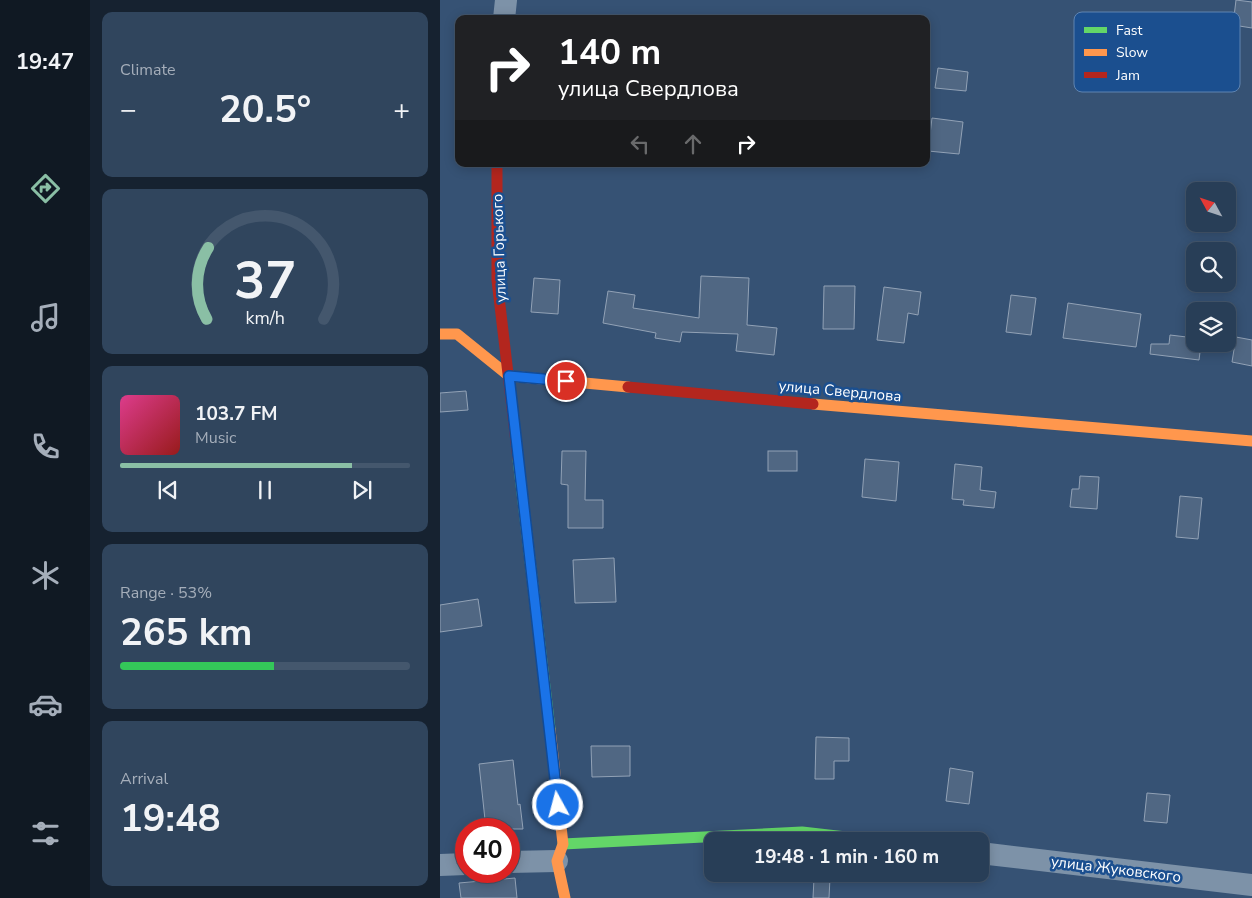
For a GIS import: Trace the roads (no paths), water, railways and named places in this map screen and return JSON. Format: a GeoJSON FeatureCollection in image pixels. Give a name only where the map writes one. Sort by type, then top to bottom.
{"type":"FeatureCollection","features":[{"type":"Feature","properties":{"kind":"street"},"geometry":{"type":"LineString","coordinates":[[504,15],[506,0]]}},
{"type":"Feature","properties":{"kind":"street","name":"улица Горького"},"geometry":{"type":"LineString","coordinates":[[497,167],[497,280],[509,376],[564,898]]}},
{"type":"Feature","properties":{"kind":"street"},"geometry":{"type":"LineString","coordinates":[[440,334],[457,334],[509,376]]}},
{"type":"Feature","properties":{"kind":"street","name":"улица Свердлова"},"geometry":{"type":"LineString","coordinates":[[509,376],[889,411],[1252,441]]}},
{"type":"Feature","properties":{"kind":"street"},"geometry":{"type":"LineString","coordinates":[[520,860],[560,852],[704,840]]}},
{"type":"Feature","properties":{"kind":"street","name":"улица Жуковского"},"geometry":{"type":"LineString","coordinates":[[989,854],[1252,885]]}},
{"type":"Feature","properties":{"kind":"street"},"geometry":{"type":"LineString","coordinates":[[440,865],[455,864]]}}]}
